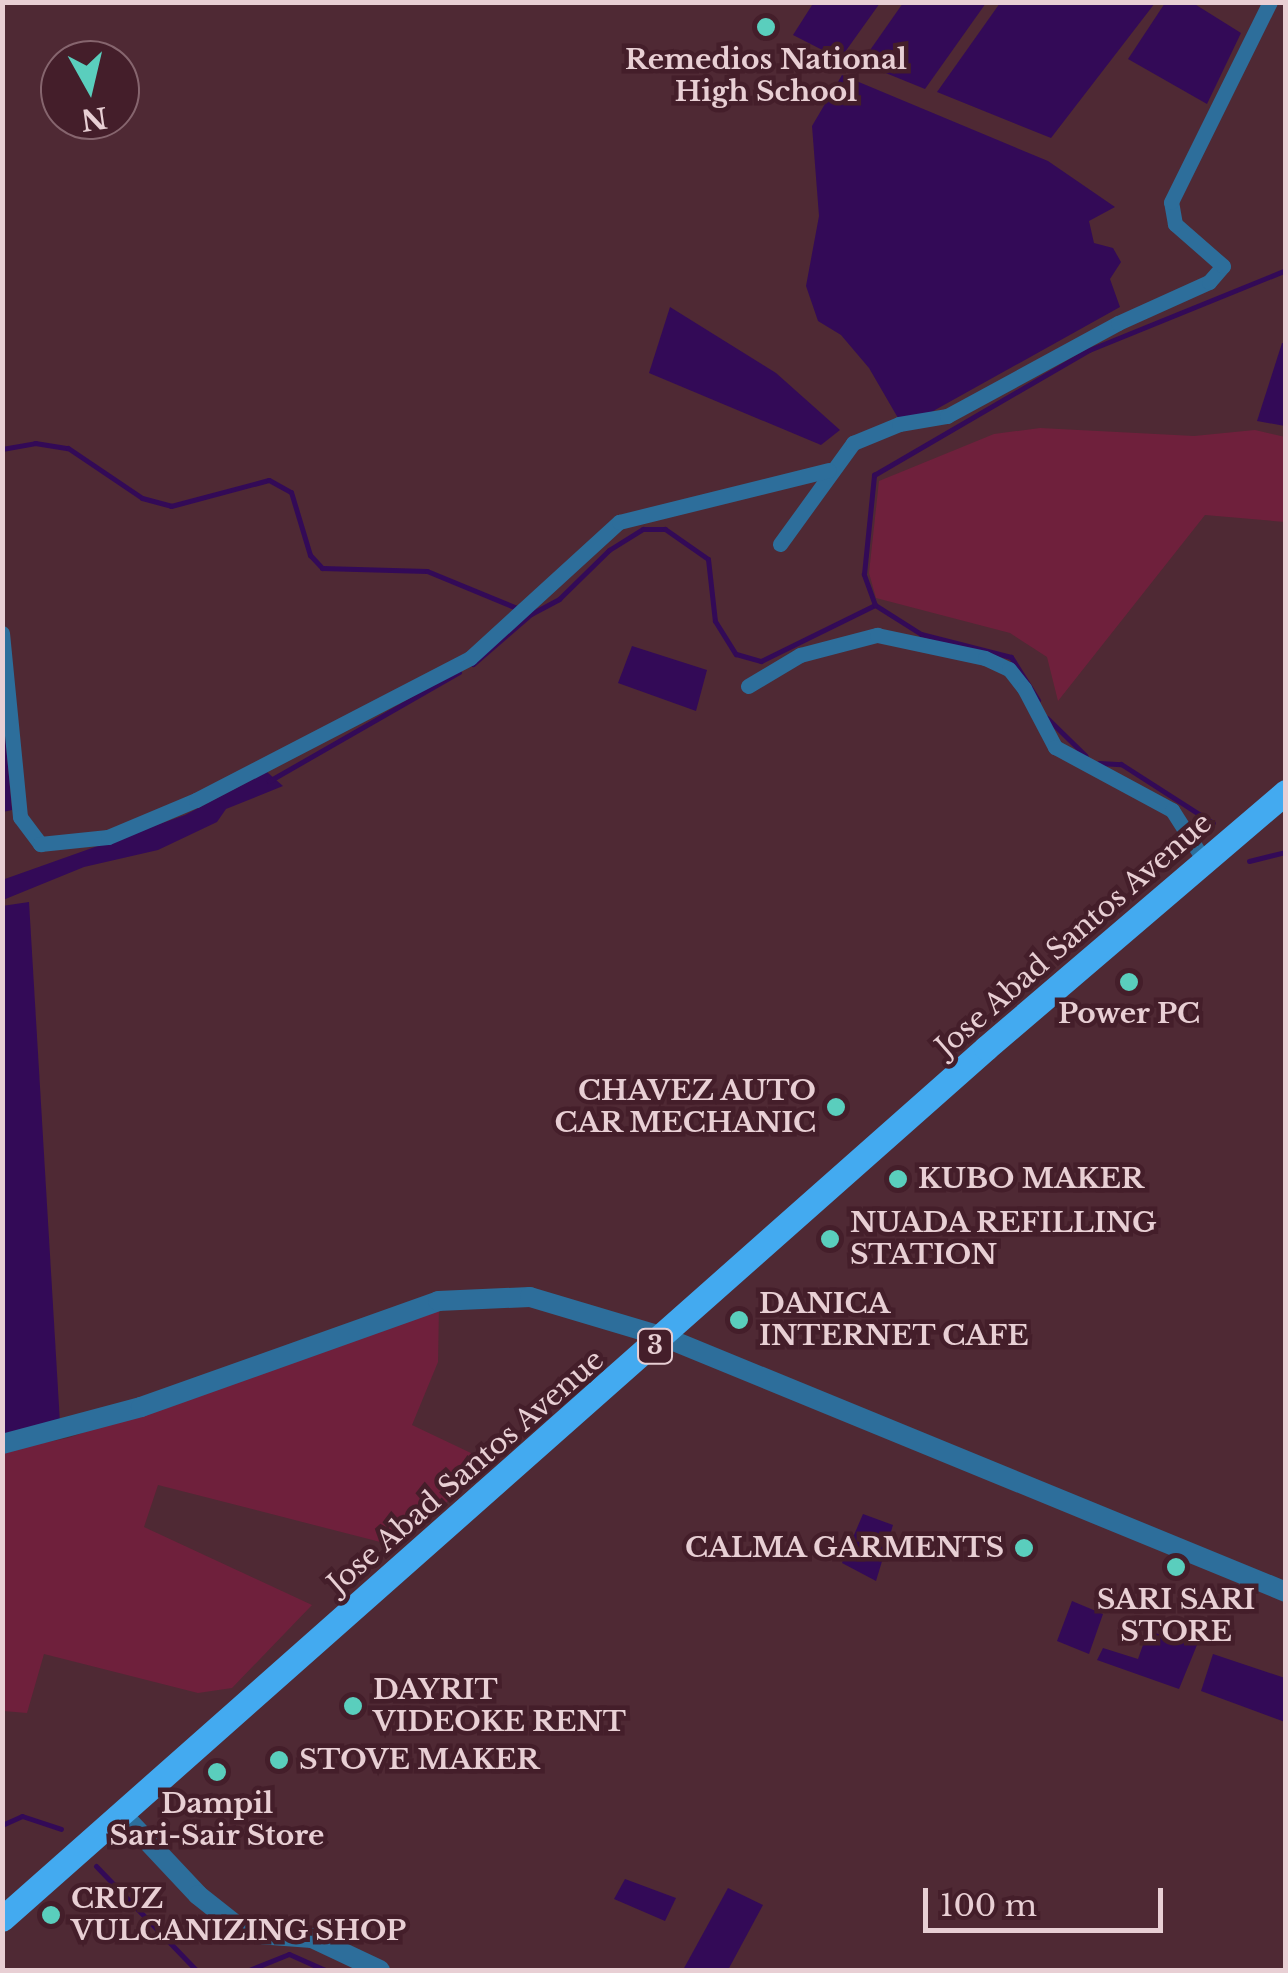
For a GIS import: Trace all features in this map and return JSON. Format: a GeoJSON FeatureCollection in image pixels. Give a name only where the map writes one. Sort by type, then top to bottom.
{"type":"FeatureCollection","features":[{"type":"Feature","properties":{"kind":"highway","name":"Jose Abad Santos Avenue"},"geometry":{"type":"LineString","coordinates":[[2,1919],[1286,792]]}},
{"type":"Feature","properties":{"kind":"street"},"geometry":{"type":"LineString","coordinates":[[780,544],[829,470],[853,443],[900,424],[947,416],[1118,323],[1209,282],[1223,266],[1175,224],[1171,202],[1270,2]]}},
{"type":"Feature","properties":{"kind":"street"},"geometry":{"type":"LineString","coordinates":[[2,633],[20,817],[40,844],[108,837],[196,800],[470,658],[620,522],[829,470]]}},
{"type":"Feature","properties":{"kind":"street"},"geometry":{"type":"LineString","coordinates":[[748,686],[800,654],[877,636],[985,658],[1009,669],[1024,688],[1055,746],[1172,810],[1205,862]]}},
{"type":"Feature","properties":{"kind":"street"},"geometry":{"type":"LineString","coordinates":[[2,1444],[140,1407],[438,1301],[530,1297],[664,1338],[1286,1592]]}},
{"type":"Feature","properties":{"kind":"street"},"geometry":{"type":"LineString","coordinates":[[122,1814],[198,1895],[246,1933],[312,1938],[380,1970]]}},
{"type":"Feature","properties":{"kind":"shaded area"},"geometry":{"type":"Polygon","coordinates":[[[814,2],[880,3],[840,59],[793,35],[814,2]]]}},
{"type":"Feature","properties":{"kind":"shaded area"},"geometry":{"type":"Polygon","coordinates":[[[1000,2],[1155,3],[1051,138],[937,92],[1000,2]]]}},
{"type":"Feature","properties":{"kind":"shaded area"},"geometry":{"type":"Polygon","coordinates":[[[903,3],[986,3],[925,89],[861,63],[903,3]]]}},
{"type":"Feature","properties":{"kind":"shaded area"},"geometry":{"type":"Polygon","coordinates":[[[1165,3],[1193,3],[1241,33],[1207,104],[1128,59],[1165,3]]]}},
{"type":"Feature","properties":{"kind":"shaded area"},"geometry":{"type":"Polygon","coordinates":[[[842,75],[1048,161],[1115,207],[1089,221],[1094,243],[1113,248],[1121,262],[1110,279],[1120,307],[926,415],[898,418],[869,368],[841,335],[818,321],[806,286],[819,216],[812,126],[842,75]]]}},
{"type":"Feature","properties":{"kind":"shaded area"},"geometry":{"type":"Polygon","coordinates":[[[670,307],[776,373],[840,430],[821,445],[649,373],[670,307]]]}},
{"type":"Feature","properties":{"kind":"shaded area"},"geometry":{"type":"Polygon","coordinates":[[[1282,343],[1286,343],[1285,426],[1257,421],[1282,343]]]}},
{"type":"Feature","properties":{"kind":"shaded area"},"geometry":{"type":"Polygon","coordinates":[[[1040,428],[1194,436],[1255,430],[1285,437],[1285,522],[1205,515],[1058,701],[1047,657],[1010,633],[876,598],[869,573],[879,481],[994,434],[1040,428]]]}},
{"type":"Feature","properties":{"kind":"shaded area"},"geometry":{"type":"Polygon","coordinates":[[[632,646],[707,670],[696,711],[618,683],[632,646]]]}},
{"type":"Feature","properties":{"kind":"shaded area"},"geometry":{"type":"Polygon","coordinates":[[[2,701],[12,810],[3,812],[2,812],[2,701]]]}},
{"type":"Feature","properties":{"kind":"shaded area"},"geometry":{"type":"Polygon","coordinates":[[[267,772],[283,786],[226,809],[217,822],[158,850],[84,867],[3,900],[2,880],[185,815],[267,772]]]}},
{"type":"Feature","properties":{"kind":"shaded area"},"geometry":{"type":"Polygon","coordinates":[[[29,902],[60,1423],[3,1436],[2,906],[29,902]]]}},
{"type":"Feature","properties":{"kind":"shaded area"},"geometry":{"type":"Polygon","coordinates":[[[439,1307],[438,1362],[412,1425],[492,1463],[396,1546],[158,1485],[144,1527],[312,1605],[232,1688],[198,1693],[44,1654],[27,1713],[3,1711],[3,1451],[68,1438],[439,1307]]]}},
{"type":"Feature","properties":{"kind":"shaded area"},"geometry":{"type":"Polygon","coordinates":[[[863,1514],[893,1525],[876,1581],[842,1563],[863,1514]]]}},
{"type":"Feature","properties":{"kind":"shaded area"},"geometry":{"type":"Polygon","coordinates":[[[1072,1601],[1103,1614],[1089,1654],[1057,1641],[1072,1601]]]}},
{"type":"Feature","properties":{"kind":"shaded area"},"geometry":{"type":"Polygon","coordinates":[[[1148,1631],[1197,1645],[1179,1689],[1097,1660],[1103,1648],[1138,1659],[1148,1631]]]}},
{"type":"Feature","properties":{"kind":"shaded area"},"geometry":{"type":"Polygon","coordinates":[[[1213,1654],[1285,1678],[1285,1722],[1201,1691],[1213,1654]]]}},
{"type":"Feature","properties":{"kind":"shaded area"},"geometry":{"type":"Polygon","coordinates":[[[625,1879],[676,1898],[665,1921],[614,1899],[625,1879]]]}},
{"type":"Feature","properties":{"kind":"shaded area"},"geometry":{"type":"Polygon","coordinates":[[[728,1888],[763,1905],[728,1970],[683,1970],[728,1888]]]}},
{"type":"Feature","properties":{"kind":"waterway"},"geometry":{"type":"LineString","coordinates":[[1038,700],[1011,657],[921,634],[875,605],[864,574],[874,475],[1089,350],[1286,270]]}},
{"type":"Feature","properties":{"kind":"waterway"},"geometry":{"type":"LineString","coordinates":[[2,449],[35,443],[68,448],[142,498],[171,506],[269,480],[291,492],[310,555],[322,568],[427,571],[519,609]]}},
{"type":"Feature","properties":{"kind":"waterway"},"geometry":{"type":"LineString","coordinates":[[473,664],[531,614],[559,599],[609,550],[643,529],[665,529],[708,559],[715,621],[736,654],[761,661],[875,605]]}},
{"type":"Feature","properties":{"kind":"waterway"},"geometry":{"type":"LineString","coordinates":[[269,781],[459,672]]}},
{"type":"Feature","properties":{"kind":"waterway"},"geometry":{"type":"LineString","coordinates":[[1047,718],[1086,756]]}},
{"type":"Feature","properties":{"kind":"waterway"},"geometry":{"type":"LineString","coordinates":[[1099,763],[1121,764],[1213,823]]}},
{"type":"Feature","properties":{"kind":"waterway"},"geometry":{"type":"LineString","coordinates":[[1249,861],[1286,852]]}},
{"type":"Feature","properties":{"kind":"waterway"},"geometry":{"type":"LineString","coordinates":[[2,1825],[22,1816],[61,1829]]}},
{"type":"Feature","properties":{"kind":"waterway"},"geometry":{"type":"LineString","coordinates":[[96,1866],[196,1970]]}},
{"type":"Feature","properties":{"kind":"waterway"},"geometry":{"type":"LineString","coordinates":[[249,1970],[289,1954],[325,1970]]}},
{"type":"Feature","properties":{"kind":"place","name":"Remedios National High School"},"geometry":{"type":"Point","coordinates":[766,27]}},
{"type":"Feature","properties":{"kind":"place","name":"Power PC"},"geometry":{"type":"Point","coordinates":[1129,982]}},
{"type":"Feature","properties":{"kind":"place","name":"CHAVEZ AUTO CAR MECHANIC"},"geometry":{"type":"Point","coordinates":[836,1107]}},
{"type":"Feature","properties":{"kind":"place","name":"KUBO MAKER"},"geometry":{"type":"Point","coordinates":[898,1179]}},
{"type":"Feature","properties":{"kind":"place","name":"NUADA REFILLING STATION"},"geometry":{"type":"Point","coordinates":[830,1239]}},
{"type":"Feature","properties":{"kind":"place","name":"DANICA INTERNET CAFE"},"geometry":{"type":"Point","coordinates":[739,1320]}},
{"type":"Feature","properties":{"kind":"place","name":"CALMA GARMENTS"},"geometry":{"type":"Point","coordinates":[1024,1548]}},
{"type":"Feature","properties":{"kind":"place","name":"SARI SARI STORE"},"geometry":{"type":"Point","coordinates":[1176,1567]}},
{"type":"Feature","properties":{"kind":"place","name":"DAYRIT VIDEOKE RENT"},"geometry":{"type":"Point","coordinates":[353,1706]}},
{"type":"Feature","properties":{"kind":"place","name":"STOVE MAKER"},"geometry":{"type":"Point","coordinates":[279,1760]}},
{"type":"Feature","properties":{"kind":"place","name":"Dampil Sari-Sair Store"},"geometry":{"type":"Point","coordinates":[217,1772]}},
{"type":"Feature","properties":{"kind":"place","name":"CRUZ VULCANIZING SHOP"},"geometry":{"type":"Point","coordinates":[51,1915]}}]}
